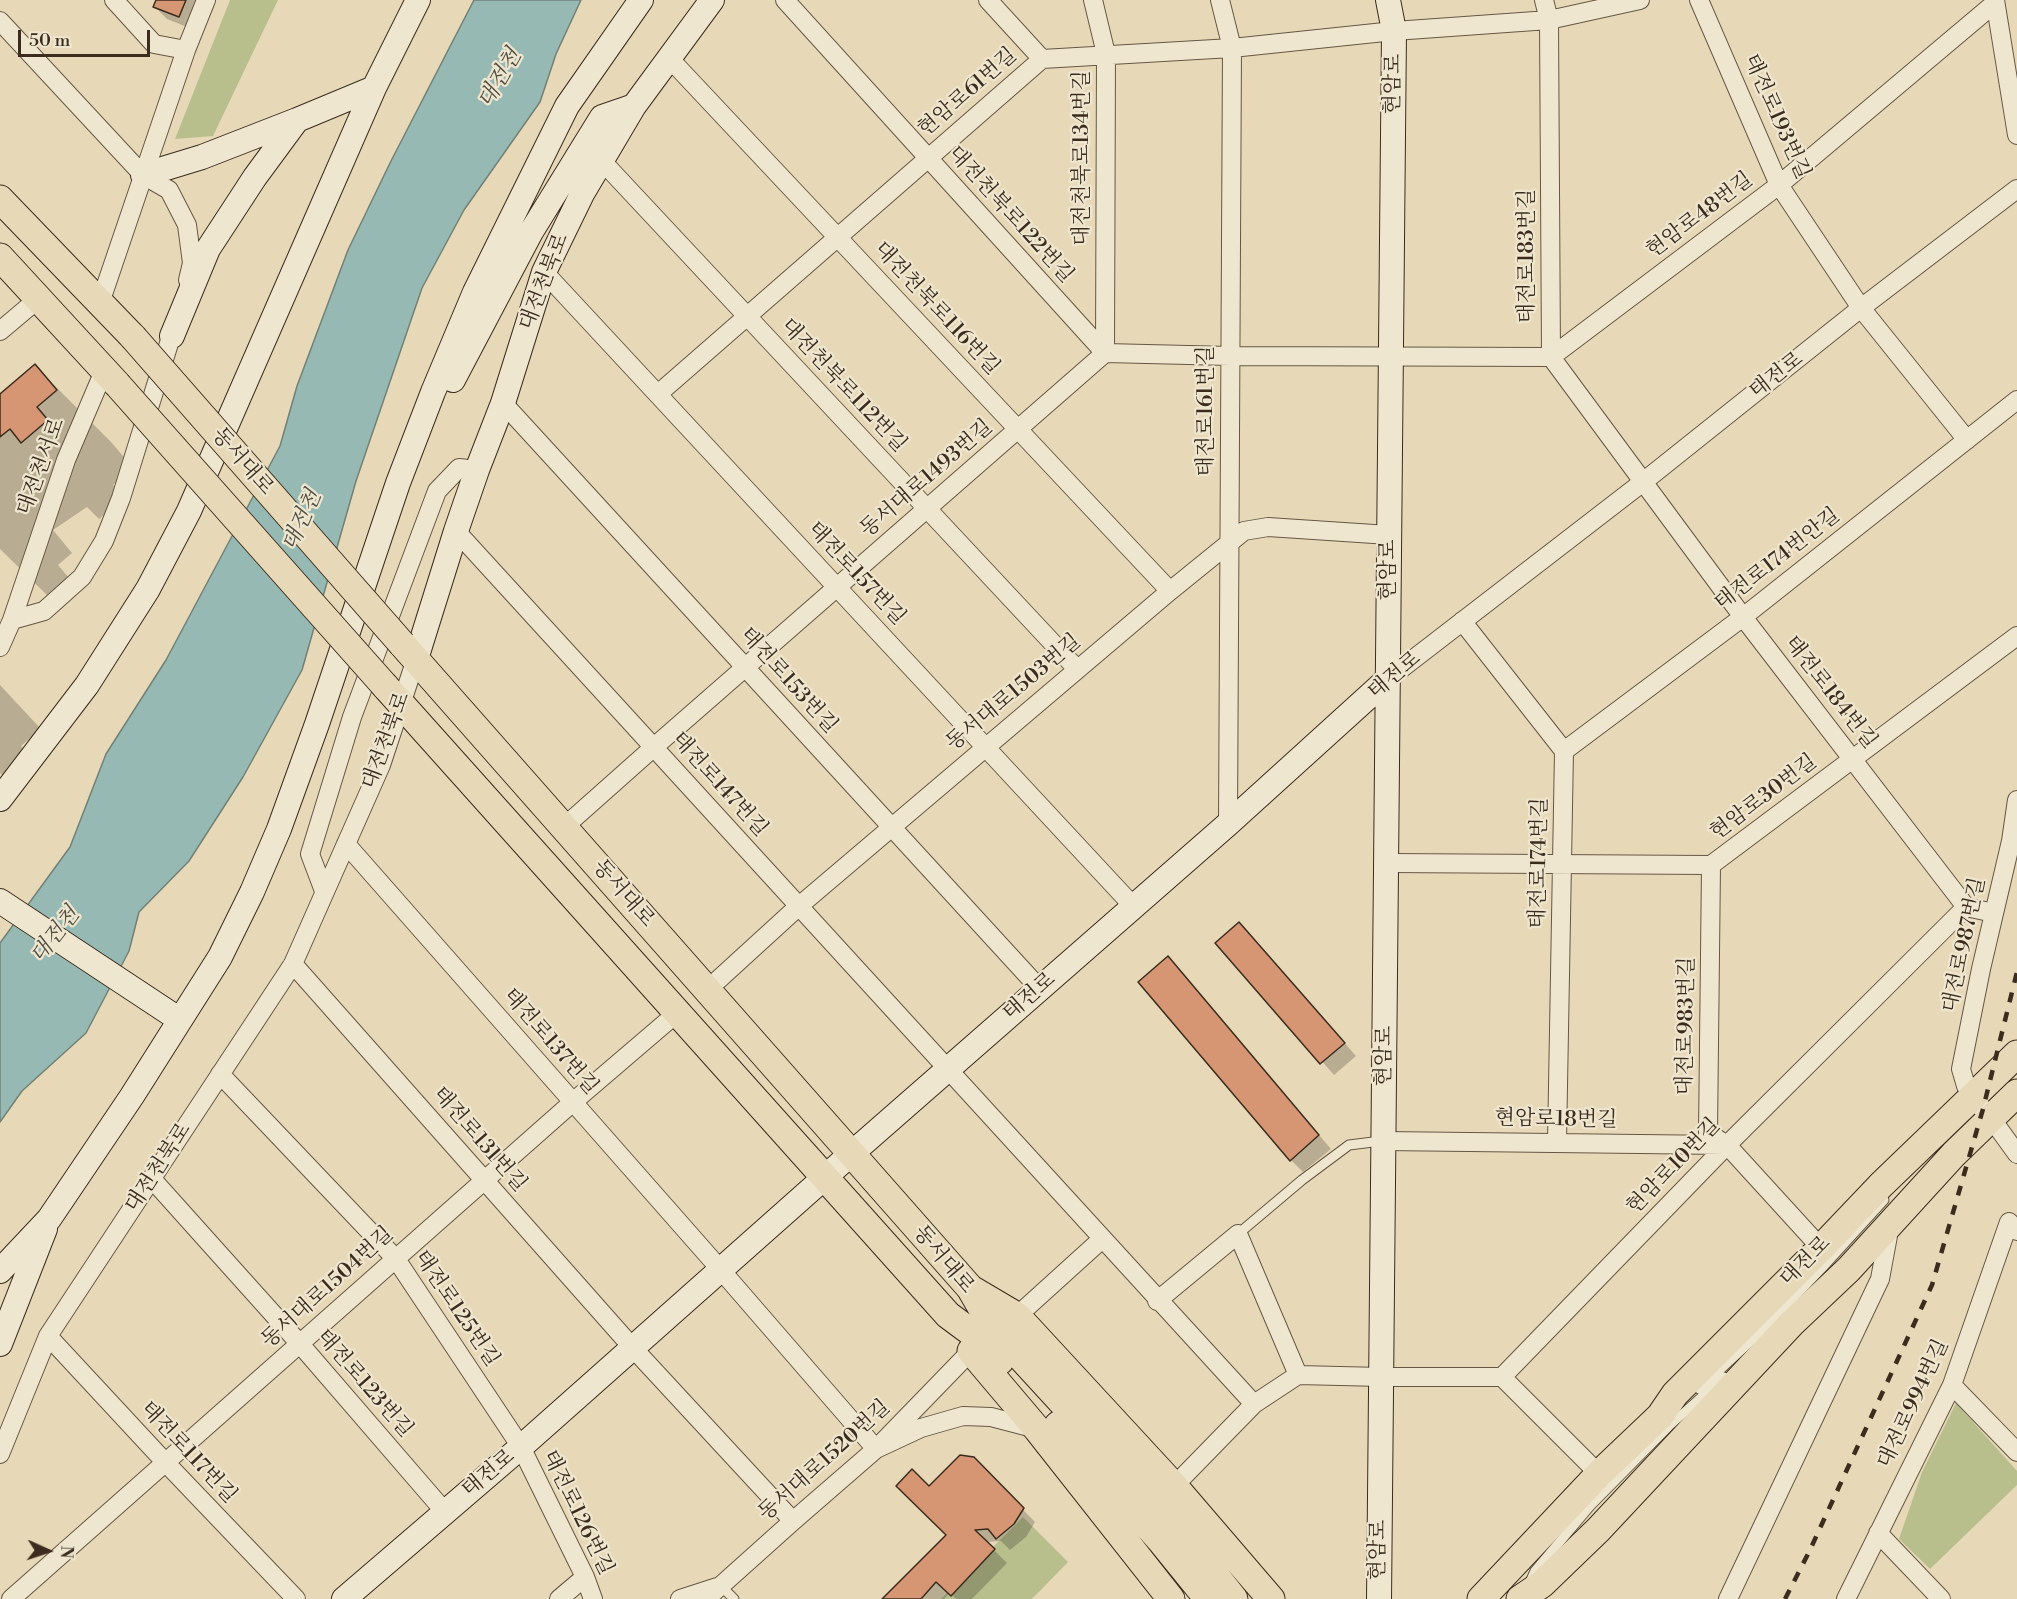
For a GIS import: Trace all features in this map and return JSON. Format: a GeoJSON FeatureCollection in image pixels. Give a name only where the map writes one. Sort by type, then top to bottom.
{"type":"FeatureCollection","features":[{"type":"Feature","properties":{"kind":"main road"},"geometry":{"type":"LineString","coordinates":[[0,799],[87,685],[148,589],[189,512],[374,88],[417,0]]}},
{"type":"Feature","properties":{"kind":"main road"},"geometry":{"type":"LineString","coordinates":[[0,1271],[49,1219],[132,1096],[220,957],[252,892],[279,829],[398,483],[433,392],[476,292],[567,106],[641,0]]}},
{"type":"Feature","properties":{"kind":"main road","name":"대전천북로"},"geometry":{"type":"LineString","coordinates":[[409,651],[503,403],[544,272],[582,194],[634,106],[712,0]]}},
{"type":"Feature","properties":{"kind":"main road","name":"현암로"},"geometry":{"type":"LineString","coordinates":[[1379,1599],[1394,31],[1388,0]]}},
{"type":"Feature","properties":{"kind":"main road"},"geometry":{"type":"LineString","coordinates":[[143,176],[202,157],[374,88]]}},
{"type":"Feature","properties":{"kind":"main road"},"geometry":{"type":"LineString","coordinates":[[398,483],[531,232],[602,117],[634,106]]}},
{"type":"Feature","properties":{"kind":"main road"},"geometry":{"type":"LineString","coordinates":[[172,336],[208,249],[255,177],[297,120]]}},
{"type":"Feature","properties":{"kind":"main road","name":"동서대로"},"geometry":{"type":"LineString","coordinates":[[0,199],[132,337],[409,651],[970,1288],[992,1326],[1180,1531],[1234,1599]]}},
{"type":"Feature","properties":{"kind":"main road","name":"동서대로"},"geometry":{"type":"LineString","coordinates":[[0,257],[948,1315],[983,1341],[1161,1541],[1208,1599]]}},
{"type":"Feature","properties":{"kind":"main road","name":"태전로"},"geometry":{"type":"LineString","coordinates":[[344,1599],[1134,907],[1389,678]]}},
{"type":"Feature","properties":{"kind":"main road"},"geometry":{"type":"LineString","coordinates":[[0,902],[180,1020]]}},
{"type":"Feature","properties":{"kind":"main road","name":"대전로"},"geometry":{"type":"LineString","coordinates":[[1480,1599],[1599,1474],[1659,1416],[1675,1394],[1881,1185],[2017,1054]]}},
{"type":"Feature","properties":{"kind":"main road","name":"대전로"},"geometry":{"type":"LineString","coordinates":[[1521,1598],[1542,1584],[1598,1530],[1791,1324],[1849,1269],[1891,1220],[1954,1154],[2017,1093]]}},
{"type":"Feature","properties":{"kind":"main road"},"geometry":{"type":"LineString","coordinates":[[0,1344],[49,1219]]}},
{"type":"Feature","properties":{"kind":"main road"},"geometry":{"type":"LineString","coordinates":[[970,1288],[1017,1316],[1174,1486],[1271,1599]]}},
{"type":"Feature","properties":{"kind":"main road"},"geometry":{"type":"LineString","coordinates":[[948,1315],[971,1352],[1037,1429],[1171,1599]]}},
{"type":"Feature","properties":{"kind":"main road"},"geometry":{"type":"LineString","coordinates":[[1379,1569],[1395,1599]]}},
{"type":"Feature","properties":{"kind":"street"},"geometry":{"type":"LineString","coordinates":[[114,0],[154,44],[186,50]]}},
{"type":"Feature","properties":{"kind":"street"},"geometry":{"type":"LineString","coordinates":[[100,303],[186,50],[206,0]]}},
{"type":"Feature","properties":{"kind":"street","name":"대전천북로122번길"},"geometry":{"type":"LineString","coordinates":[[785,0],[1105,353]]}},
{"type":"Feature","properties":{"kind":"street"},"geometry":{"type":"LineString","coordinates":[[988,0],[1042,59]]}},
{"type":"Feature","properties":{"kind":"street","name":"대전천북로134번길"},"geometry":{"type":"LineString","coordinates":[[1093,0],[1106,54],[1105,353]]}},
{"type":"Feature","properties":{"kind":"street","name":"태전로161번길"},"geometry":{"type":"LineString","coordinates":[[1220,0],[1232,48],[1228,824]]}},
{"type":"Feature","properties":{"kind":"street","name":"태전로183번길"},"geometry":{"type":"LineString","coordinates":[[1544,0],[1549,20],[1551,357]]}},
{"type":"Feature","properties":{"kind":"street","name":"현암로61번길"},"geometry":{"type":"LineString","coordinates":[[658,394],[1042,59],[1232,48],[1394,31],[1549,20],[1640,0]]}},
{"type":"Feature","properties":{"kind":"street","name":"태전로193번길"},"geometry":{"type":"LineString","coordinates":[[1699,0],[1779,185],[1862,308]]}},
{"type":"Feature","properties":{"kind":"street"},"geometry":{"type":"LineString","coordinates":[[1995,2],[2017,135]]}},
{"type":"Feature","properties":{"kind":"street","name":"현암로48번길"},"geometry":{"type":"LineString","coordinates":[[1551,357],[1779,185],[1995,2]]}},
{"type":"Feature","properties":{"kind":"street"},"geometry":{"type":"LineString","coordinates":[[0,21],[143,176],[169,190],[187,225],[192,263],[122,498],[104,540],[82,577],[44,611],[12,620]]}},
{"type":"Feature","properties":{"kind":"street","name":"대전천북로116번길"},"geometry":{"type":"LineString","coordinates":[[669,58],[1170,591]]}},
{"type":"Feature","properties":{"kind":"street","name":"대전천북로112번길"},"geometry":{"type":"LineString","coordinates":[[601,160],[1077,669]]}},
{"type":"Feature","properties":{"kind":"street","name":"태전로"},"geometry":{"type":"LineString","coordinates":[[1389,678],[2017,189]]}},
{"type":"Feature","properties":{"kind":"street","name":"태전로157번길"},"geometry":{"type":"LineString","coordinates":[[544,272],[1134,907]]}},
{"type":"Feature","properties":{"kind":"street"},"geometry":{"type":"LineString","coordinates":[[0,331],[38,299]]}},
{"type":"Feature","properties":{"kind":"street"},"geometry":{"type":"LineString","coordinates":[[1862,308],[1967,440]]}},
{"type":"Feature","properties":{"kind":"street"},"geometry":{"type":"LineString","coordinates":[[1105,353],[1230,356],[1551,357],[1643,482]]}},
{"type":"Feature","properties":{"kind":"street","name":"동서대로1493번길"},"geometry":{"type":"LineString","coordinates":[[564,827],[1105,353]]}},
{"type":"Feature","properties":{"kind":"street","name":"대전천서로"},"geometry":{"type":"LineString","coordinates":[[0,647],[12,620],[66,460],[110,378]]}},
{"type":"Feature","properties":{"kind":"street","name":"태전로174번안길"},"geometry":{"type":"LineString","coordinates":[[1564,751],[1743,617],[2017,400]]}},
{"type":"Feature","properties":{"kind":"street","name":"태전로153번길"},"geometry":{"type":"LineString","coordinates":[[503,403],[1040,989]]}},
{"type":"Feature","properties":{"kind":"street"},"geometry":{"type":"LineString","coordinates":[[324,891],[310,854],[352,717],[437,491],[459,468],[477,470]]}},
{"type":"Feature","properties":{"kind":"street","name":"태전로184번길"},"geometry":{"type":"LineString","coordinates":[[1643,482],[1743,617],[1854,759],[1965,907]]}},
{"type":"Feature","properties":{"kind":"street","name":"동서대로1503번길"},"geometry":{"type":"LineString","coordinates":[[707,990],[799,906],[891,827],[1244,531],[1268,527],[1389,535]]}},
{"type":"Feature","properties":{"kind":"street","name":"태전로147번길"},"geometry":{"type":"LineString","coordinates":[[456,531],[948,1069]]}},
{"type":"Feature","properties":{"kind":"street"},"geometry":{"type":"LineString","coordinates":[[1462,621],[1564,751]]}},
{"type":"Feature","properties":{"kind":"street","name":"현암로30번길"},"geometry":{"type":"LineString","coordinates":[[1386,863],[1712,865],[2017,636]]}},
{"type":"Feature","properties":{"kind":"street","name":"대전천북로"},"geometry":{"type":"LineString","coordinates":[[0,1454],[48,1336],[293,964],[381,765],[393,695],[409,651]]}},
{"type":"Feature","properties":{"kind":"street","name":"태전로174번길"},"geometry":{"type":"LineString","coordinates":[[1557,1142],[1564,751]]}},
{"type":"Feature","properties":{"kind":"street","name":"대전로987번길"},"geometry":{"type":"LineString","coordinates":[[2017,800],[2011,841],[1961,1069],[1966,1086],[1973,1098],[2017,1154]]}},
{"type":"Feature","properties":{"kind":"street","name":"태전로137번길"},"geometry":{"type":"LineString","coordinates":[[346,844],[720,1269]]}},
{"type":"Feature","properties":{"kind":"street","name":"대전로983번길"},"geometry":{"type":"LineString","coordinates":[[1712,865],[1708,1133],[1727,1144],[1821,1248]]}},
{"type":"Feature","properties":{"kind":"street"},"geometry":{"type":"LineString","coordinates":[[1965,907],[1994,914]]}},
{"type":"Feature","properties":{"kind":"street","name":"현암로10번길"},"geometry":{"type":"LineString","coordinates":[[1502,1377],[1727,1144],[1965,907]]}},
{"type":"Feature","properties":{"kind":"street","name":"태전로131번길"},"geometry":{"type":"LineString","coordinates":[[293,964],[632,1347]]}},
{"type":"Feature","properties":{"kind":"street","name":"동서대로1504번길"},"geometry":{"type":"LineString","coordinates":[[11,1599],[677,1012]]}},
{"type":"Feature","properties":{"kind":"street"},"geometry":{"type":"LineString","coordinates":[[948,1069],[1254,1404]]}},
{"type":"Feature","properties":{"kind":"street","name":"태전로125번길"},"geometry":{"type":"LineString","coordinates":[[220,1074],[396,1259],[520,1447]]}},
{"type":"Feature","properties":{"kind":"street","name":"현암로18번길"},"geometry":{"type":"LineString","coordinates":[[1384,1141],[1727,1144]]}},
{"type":"Feature","properties":{"kind":"street","name":"태전로123번길"},"geometry":{"type":"LineString","coordinates":[[152,1179],[300,1344],[444,1512]]}},
{"type":"Feature","properties":{"kind":"street"},"geometry":{"type":"LineString","coordinates":[[1728,1599],[1880,1279],[1891,1220]]}},
{"type":"Feature","properties":{"kind":"street","name":"대전로994번길"},"geometry":{"type":"LineString","coordinates":[[1846,1599],[1952,1385],[2013,1227]]}},
{"type":"Feature","properties":{"kind":"street"},"geometry":{"type":"LineString","coordinates":[[1157,1300],[1238,1234],[1298,1375]]}},
{"type":"Feature","properties":{"kind":"street"},"geometry":{"type":"LineString","coordinates":[[1017,1316],[1102,1239]]}},
{"type":"Feature","properties":{"kind":"street"},"geometry":{"type":"LineString","coordinates":[[720,1269],[876,1449],[921,1428],[963,1416],[991,1417],[1037,1429]]}},
{"type":"Feature","properties":{"kind":"street","name":"태전로117번길"},"geometry":{"type":"LineString","coordinates":[[48,1336],[296,1599]]}},
{"type":"Feature","properties":{"kind":"street"},"geometry":{"type":"LineString","coordinates":[[632,1347],[792,1521]]}},
{"type":"Feature","properties":{"kind":"street","name":"동서대로1520번길"},"geometry":{"type":"LineString","coordinates":[[706,1599],[728,1593],[792,1521],[876,1449],[971,1352]]}},
{"type":"Feature","properties":{"kind":"street"},"geometry":{"type":"LineString","coordinates":[[1174,1486],[1254,1404],[1298,1375],[1502,1377],[1599,1474]]}},
{"type":"Feature","properties":{"kind":"street"},"geometry":{"type":"LineString","coordinates":[[1952,1385],[2017,1452]]}},
{"type":"Feature","properties":{"kind":"street","name":"태전로126번길"},"geometry":{"type":"LineString","coordinates":[[520,1447],[585,1577],[593,1599]]}},
{"type":"Feature","properties":{"kind":"street"},"geometry":{"type":"LineString","coordinates":[[1878,1533],[1941,1599]]}},
{"type":"Feature","properties":{"kind":"street"},"geometry":{"type":"LineString","coordinates":[[559,1599],[585,1577]]}},
{"type":"Feature","properties":{"kind":"street"},"geometry":{"type":"LineString","coordinates":[[680,1599],[728,1593]]}},
{"type":"Feature","properties":{"kind":"lane"},"geometry":{"type":"LineString","coordinates":[[1900,1181],[1934,1133]]}},
{"type":"Feature","properties":{"kind":"lane"},"geometry":{"type":"LineString","coordinates":[[1238,1234],[1302,1180],[1349,1145],[1384,1141]]}},
{"type":"Feature","properties":{"kind":"lane"},"geometry":{"type":"LineString","coordinates":[[1659,1416],[1678,1407],[1750,1342],[1831,1259],[1893,1190]]}},
{"type":"Feature","properties":{"kind":"green space"},"geometry":{"type":"Polygon","coordinates":[[[230,0],[278,0],[213,136],[175,139],[230,0]]]}},
{"type":"Feature","properties":{"kind":"green space"},"geometry":{"type":"Polygon","coordinates":[[[1956,1403],[2017,1471],[2017,1485],[1930,1569],[1899,1539],[1922,1472],[1956,1403]]]}},
{"type":"Feature","properties":{"kind":"green space"},"geometry":{"type":"Polygon","coordinates":[[[1023,1517],[1068,1562],[1032,1599],[941,1599],[1023,1517]]]}},
{"type":"Feature","properties":{"kind":"water","name":"대전천"},"geometry":{"type":"Polygon","coordinates":[[[474,0],[581,0],[556,54],[540,102],[464,210],[422,288],[356,481],[302,670],[243,777],[189,861],[139,912],[129,951],[86,1033],[22,1091],[0,1122],[0,943],[70,847],[106,754],[166,660],[280,446],[297,386],[348,250],[474,0]]]}},
{"type":"Feature","properties":{"kind":"building"},"geometry":{"type":"Polygon","coordinates":[[[156,0],[186,0],[179,17],[153,7],[156,0]]]}},
{"type":"Feature","properties":{"kind":"building"},"geometry":{"type":"Polygon","coordinates":[[[35,364],[57,390],[37,407],[48,420],[21,443],[10,429],[0,437],[0,394],[35,364]]]}},
{"type":"Feature","properties":{"kind":"building"},"geometry":{"type":"Polygon","coordinates":[[[1239,922],[1345,1043],[1320,1064],[1215,943],[1239,922]]]}},
{"type":"Feature","properties":{"kind":"building"},"geometry":{"type":"Polygon","coordinates":[[[1168,956],[1319,1135],[1290,1161],[1138,982],[1168,956]]]}},
{"type":"Feature","properties":{"kind":"building"},"geometry":{"type":"Polygon","coordinates":[[[960,1455],[974,1457],[1024,1508],[1014,1524],[996,1539],[988,1529],[975,1530],[995,1549],[951,1596],[936,1582],[921,1599],[882,1599],[946,1535],[896,1486],[912,1469],[929,1486],[960,1455]]]}},
{"type":"Feature","properties":{"kind":"railway"},"geometry":{"type":"LineString","coordinates":[[1785,1599],[1809,1552],[1932,1285],[1983,1109],[2017,972]]}}]}
